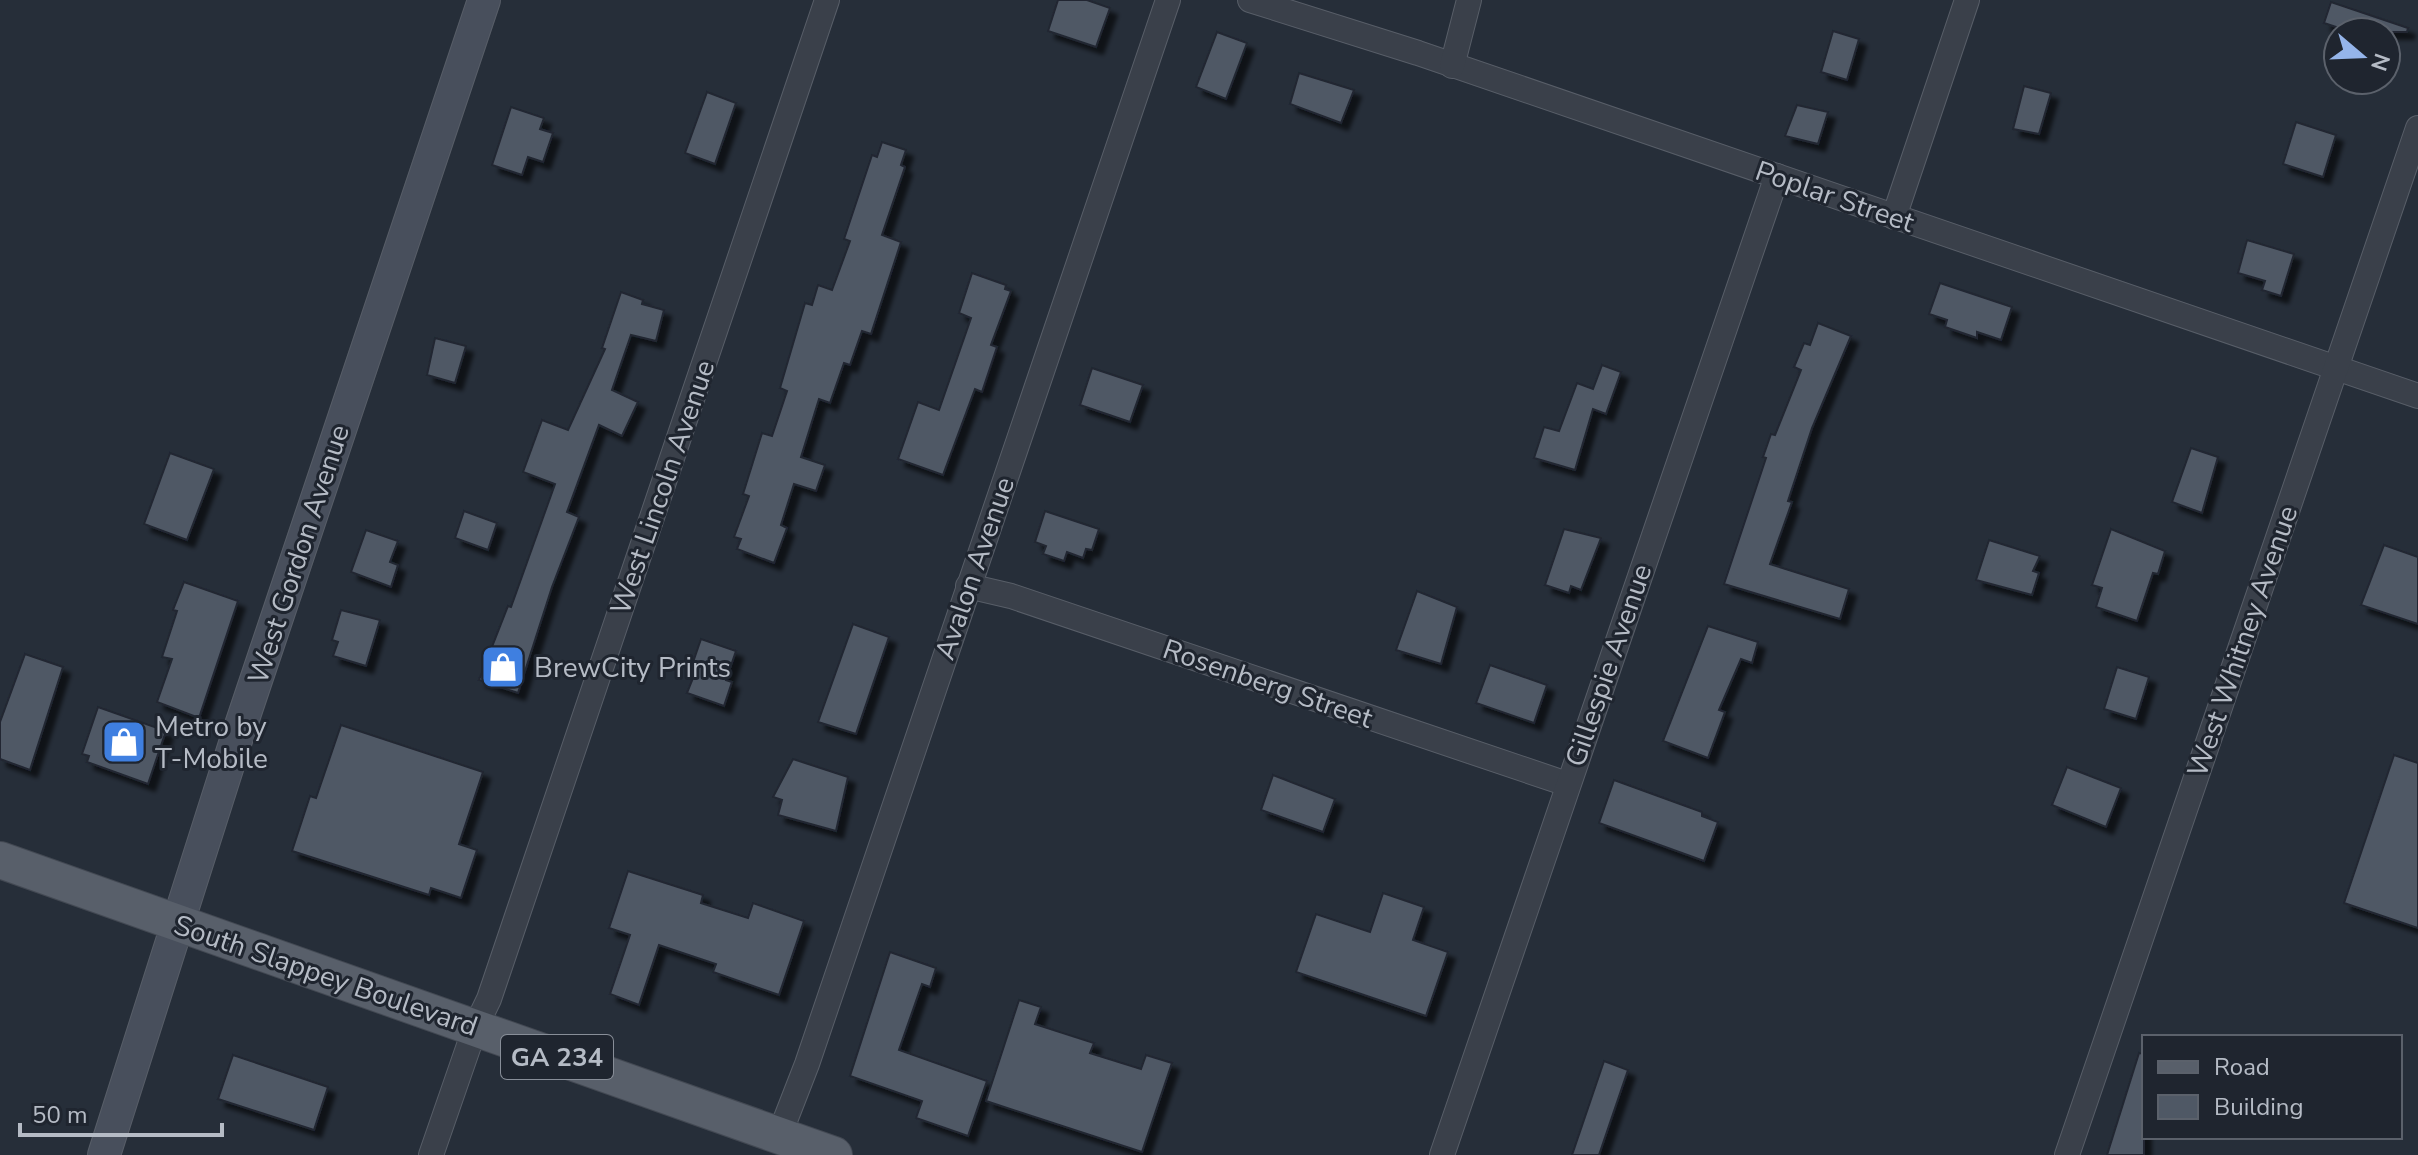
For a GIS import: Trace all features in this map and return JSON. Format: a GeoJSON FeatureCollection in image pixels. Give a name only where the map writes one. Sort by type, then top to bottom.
{"type":"FeatureCollection","features":[{"type":"Feature","properties":{"kind":"main road","name":"South Slappey Boulevard"},"geometry":{"type":"LineString","coordinates":[[0,860],[834,1155]]}},
{"type":"Feature","properties":{"kind":"street","name":"West Gordon Avenue"},"geometry":{"type":"LineString","coordinates":[[104,1155],[330,454],[484,0]]}},
{"type":"Feature","properties":{"kind":"street","name":"West Lincoln Avenue"},"geometry":{"type":"LineString","coordinates":[[431,1155],[475,1028],[489,999],[827,0]]}},
{"type":"Feature","properties":{"kind":"street","name":"Avalon Avenue"},"geometry":{"type":"LineString","coordinates":[[779,1136],[1168,0]]}},
{"type":"Feature","properties":{"kind":"street","name":"Poplar Street"},"geometry":{"type":"LineString","coordinates":[[1250,0],[1777,176],[2418,396]]}},
{"type":"Feature","properties":{"kind":"street"},"geometry":{"type":"LineString","coordinates":[[1452,66],[1469,0]]}},
{"type":"Feature","properties":{"kind":"street"},"geometry":{"type":"LineString","coordinates":[[1894,217],[1967,0]]}},
{"type":"Feature","properties":{"kind":"street","name":"West Whitney Avenue"},"geometry":{"type":"LineString","coordinates":[[2067,1155],[2238,647],[2418,128]]}},
{"type":"Feature","properties":{"kind":"street","name":"Gillespie Avenue"},"geometry":{"type":"LineString","coordinates":[[1442,1155],[1777,176]]}},
{"type":"Feature","properties":{"kind":"street","name":"Rosenberg Street"},"geometry":{"type":"LineString","coordinates":[[968,586],[1026,601],[1567,784]]}},
{"type":"Feature","properties":{"kind":"building"},"geometry":{"type":"Polygon","coordinates":[[[1058,0],[1087,0],[1110,8],[1096,47],[1048,31],[1058,0]]]}},
{"type":"Feature","properties":{"kind":"building"},"geometry":{"type":"Polygon","coordinates":[[[2331,2],[2372,16],[2326,16],[2331,2]]]}},
{"type":"Feature","properties":{"kind":"building"},"geometry":{"type":"Polygon","coordinates":[[[1833,31],[1859,39],[1847,80],[1821,72],[1833,31]]]}},
{"type":"Feature","properties":{"kind":"building"},"geometry":{"type":"Polygon","coordinates":[[[1217,32],[1247,43],[1226,99],[1196,87],[1217,32]]]}},
{"type":"Feature","properties":{"kind":"building"},"geometry":{"type":"Polygon","coordinates":[[[1299,73],[1354,90],[1341,123],[1290,104],[1299,73]]]}},
{"type":"Feature","properties":{"kind":"building"},"geometry":{"type":"Polygon","coordinates":[[[2024,86],[2051,93],[2039,134],[2013,129],[2024,86]]]}},
{"type":"Feature","properties":{"kind":"building"},"geometry":{"type":"Polygon","coordinates":[[[707,92],[736,103],[715,164],[685,153],[707,92]]]}},
{"type":"Feature","properties":{"kind":"building"},"geometry":{"type":"Polygon","coordinates":[[[1797,105],[1828,112],[1818,144],[1785,136],[1797,105]]]}},
{"type":"Feature","properties":{"kind":"building"},"geometry":{"type":"Polygon","coordinates":[[[511,107],[544,118],[540,129],[553,133],[543,162],[528,157],[522,175],[492,165],[511,107]]]}},
{"type":"Feature","properties":{"kind":"building"},"geometry":{"type":"Polygon","coordinates":[[[2296,122],[2336,135],[2323,177],[2283,164],[2296,122]]]}},
{"type":"Feature","properties":{"kind":"building"},"geometry":{"type":"Polygon","coordinates":[[[882,142],[906,150],[901,165],[905,167],[882,235],[901,242],[871,334],[862,331],[850,365],[844,363],[830,403],[819,399],[801,457],[825,465],[816,491],[794,484],[781,525],[787,528],[774,563],[737,549],[741,539],[734,537],[749,496],[743,494],[762,433],[772,436],[787,391],[780,388],[805,303],[812,305],[818,285],[832,290],[850,241],[844,239],[872,155],[877,157],[882,142]]]}},
{"type":"Feature","properties":{"kind":"building"},"geometry":{"type":"Polygon","coordinates":[[[2247,240],[2294,254],[2281,296],[2262,290],[2265,281],[2238,273],[2247,240]]]}},
{"type":"Feature","properties":{"kind":"building"},"geometry":{"type":"Polygon","coordinates":[[[972,273],[1006,285],[1005,289],[1011,291],[991,345],[997,347],[982,392],[975,389],[943,475],[898,459],[918,402],[939,410],[971,318],[959,313],[972,273]]]}},
{"type":"Feature","properties":{"kind":"building"},"geometry":{"type":"Polygon","coordinates":[[[1940,283],[2012,307],[2001,340],[1977,332],[1977,338],[1945,327],[1947,320],[1929,314],[1940,283]]]}},
{"type":"Feature","properties":{"kind":"building"},"geometry":{"type":"Polygon","coordinates":[[[621,292],[643,300],[642,304],[664,310],[656,341],[631,335],[612,390],[638,402],[622,436],[599,425],[567,512],[579,517],[552,587],[518,693],[479,680],[508,606],[511,607],[555,484],[523,472],[542,420],[568,430],[605,349],[602,348],[621,292]]]}},
{"type":"Feature","properties":{"kind":"building"},"geometry":{"type":"Polygon","coordinates":[[[1818,323],[1851,336],[1812,428],[1788,501],[1792,502],[1770,564],[1849,589],[1840,619],[1724,584],[1766,458],[1763,457],[1771,434],[1775,435],[1801,370],[1794,367],[1804,343],[1810,345],[1818,323]]]}},
{"type":"Feature","properties":{"kind":"building"},"geometry":{"type":"Polygon","coordinates":[[[435,338],[466,346],[455,383],[427,375],[435,338]]]}},
{"type":"Feature","properties":{"kind":"building"},"geometry":{"type":"Polygon","coordinates":[[[1602,365],[1621,372],[1606,414],[1593,409],[1575,470],[1534,458],[1544,427],[1559,431],[1577,383],[1593,389],[1602,365]]]}},
{"type":"Feature","properties":{"kind":"building"},"geometry":{"type":"Polygon","coordinates":[[[1092,368],[1143,385],[1130,422],[1080,405],[1092,368]]]}},
{"type":"Feature","properties":{"kind":"building"},"geometry":{"type":"Polygon","coordinates":[[[2191,448],[2218,457],[2202,513],[2172,502],[2191,448]]]}},
{"type":"Feature","properties":{"kind":"building"},"geometry":{"type":"Polygon","coordinates":[[[170,453],[214,469],[187,540],[144,524],[170,453]]]}},
{"type":"Feature","properties":{"kind":"building"},"geometry":{"type":"Polygon","coordinates":[[[464,511],[497,523],[488,550],[455,538],[464,511]]]}},
{"type":"Feature","properties":{"kind":"building"},"geometry":{"type":"Polygon","coordinates":[[[1045,511],[1099,529],[1092,550],[1086,549],[1083,558],[1067,552],[1064,561],[1043,554],[1046,546],[1035,542],[1045,511]]]}},
{"type":"Feature","properties":{"kind":"building"},"geometry":{"type":"Polygon","coordinates":[[[1564,529],[1601,538],[1581,590],[1571,586],[1569,593],[1545,585],[1564,529]]]}},
{"type":"Feature","properties":{"kind":"building"},"geometry":{"type":"Polygon","coordinates":[[[2111,529],[2165,551],[2158,574],[2153,573],[2137,621],[2096,607],[2102,588],[2092,585],[2111,529]]]}},
{"type":"Feature","properties":{"kind":"building"},"geometry":{"type":"Polygon","coordinates":[[[366,530],[398,541],[390,562],[398,565],[391,587],[351,572],[366,530]]]}},
{"type":"Feature","properties":{"kind":"building"},"geometry":{"type":"Polygon","coordinates":[[[1989,540],[2040,556],[2033,571],[2039,573],[2032,595],[1976,580],[1989,540]]]}},
{"type":"Feature","properties":{"kind":"building"},"geometry":{"type":"Polygon","coordinates":[[[2384,545],[2418,557],[2418,624],[2361,605],[2384,545]]]}},
{"type":"Feature","properties":{"kind":"building"},"geometry":{"type":"Polygon","coordinates":[[[184,582],[238,601],[199,718],[157,702],[172,659],[162,657],[177,611],[173,610],[184,582]]]}},
{"type":"Feature","properties":{"kind":"building"},"geometry":{"type":"Polygon","coordinates":[[[1417,591],[1457,607],[1441,664],[1396,650],[1417,591]]]}},
{"type":"Feature","properties":{"kind":"building"},"geometry":{"type":"Polygon","coordinates":[[[341,610],[380,620],[366,666],[333,656],[338,642],[332,640],[341,610]]]}},
{"type":"Feature","properties":{"kind":"building"},"geometry":{"type":"Polygon","coordinates":[[[853,624],[889,637],[856,734],[818,722],[853,624]]]}},
{"type":"Feature","properties":{"kind":"building"},"geometry":{"type":"Polygon","coordinates":[[[1708,626],[1758,642],[1752,663],[1741,659],[1719,710],[1725,712],[1708,758],[1663,741],[1708,626]]]}},
{"type":"Feature","properties":{"kind":"building"},"geometry":{"type":"Polygon","coordinates":[[[701,639],[736,651],[726,680],[732,682],[724,706],[687,693],[695,673],[690,671],[701,639]]]}},
{"type":"Feature","properties":{"kind":"building"},"geometry":{"type":"Polygon","coordinates":[[[25,654],[63,667],[30,770],[0,759],[0,722],[25,654]]]}},
{"type":"Feature","properties":{"kind":"building"},"geometry":{"type":"Polygon","coordinates":[[[1490,665],[1547,685],[1534,723],[1476,703],[1490,665]]]}},
{"type":"Feature","properties":{"kind":"building"},"geometry":{"type":"Polygon","coordinates":[[[2117,667],[2149,677],[2136,719],[2104,709],[2117,667]]]}},
{"type":"Feature","properties":{"kind":"building","name":"Metro by T-Mobile"},"geometry":{"type":"Polygon","coordinates":[[[98,707],[166,731],[148,784],[87,762],[89,756],[82,754],[98,707]]]}},
{"type":"Feature","properties":{"kind":"building"},"geometry":{"type":"Polygon","coordinates":[[[341,725],[483,772],[459,844],[477,850],[461,898],[431,888],[429,895],[292,851],[310,796],[316,798],[341,725]]]}},
{"type":"Feature","properties":{"kind":"building"},"geometry":{"type":"Polygon","coordinates":[[[2394,755],[2418,763],[2418,928],[2344,903],[2394,755]]]}},
{"type":"Feature","properties":{"kind":"building"},"geometry":{"type":"Polygon","coordinates":[[[793,759],[848,777],[836,831],[778,815],[782,800],[773,797],[793,759]]]}},
{"type":"Feature","properties":{"kind":"building"},"geometry":{"type":"Polygon","coordinates":[[[2067,767],[2121,788],[2106,827],[2052,805],[2067,767]]]}},
{"type":"Feature","properties":{"kind":"building"},"geometry":{"type":"Polygon","coordinates":[[[1273,775],[1335,799],[1323,832],[1261,810],[1273,775]]]}},
{"type":"Feature","properties":{"kind":"building"},"geometry":{"type":"Polygon","coordinates":[[[1614,780],[1702,812],[1702,816],[1718,822],[1704,861],[1599,823],[1614,780]]]}},
{"type":"Feature","properties":{"kind":"building"},"geometry":{"type":"Polygon","coordinates":[[[628,871],[703,895],[701,903],[748,918],[753,903],[804,921],[779,995],[713,972],[716,964],[659,945],[639,1005],[610,994],[630,935],[609,928],[628,871]]]}},
{"type":"Feature","properties":{"kind":"building"},"geometry":{"type":"Polygon","coordinates":[[[1383,893],[1424,907],[1413,940],[1448,952],[1426,1016],[1296,972],[1316,914],[1370,932],[1383,893]]]}},
{"type":"Feature","properties":{"kind":"building"},"geometry":{"type":"Polygon","coordinates":[[[890,952],[936,968],[930,987],[922,984],[899,1050],[987,1081],[968,1136],[916,1118],[922,1101],[850,1076],[890,952]]]}},
{"type":"Feature","properties":{"kind":"building"},"geometry":{"type":"Polygon","coordinates":[[[1019,1000],[1041,1007],[1035,1024],[1094,1043],[1090,1053],[1141,1069],[1146,1055],[1172,1063],[1142,1152],[986,1101],[1019,1000]]]}},
{"type":"Feature","properties":{"kind":"building"},"geometry":{"type":"Polygon","coordinates":[[[2139,1053],[2142,1054],[2144,1155],[2107,1155],[2139,1053]]]}},
{"type":"Feature","properties":{"kind":"building"},"geometry":{"type":"Polygon","coordinates":[[[233,1055],[328,1087],[314,1130],[218,1099],[233,1055]]]}},
{"type":"Feature","properties":{"kind":"building"},"geometry":{"type":"Polygon","coordinates":[[[1604,1061],[1628,1070],[1599,1155],[1572,1155],[1604,1061]]]}},
{"type":"Feature","properties":{"kind":"place","name":"BrewCity Prints"},"geometry":{"type":"Point","coordinates":[503,667]}},
{"type":"Feature","properties":{"kind":"place","name":"Metro by T-Mobile"},"geometry":{"type":"Point","coordinates":[124,742]}}]}
